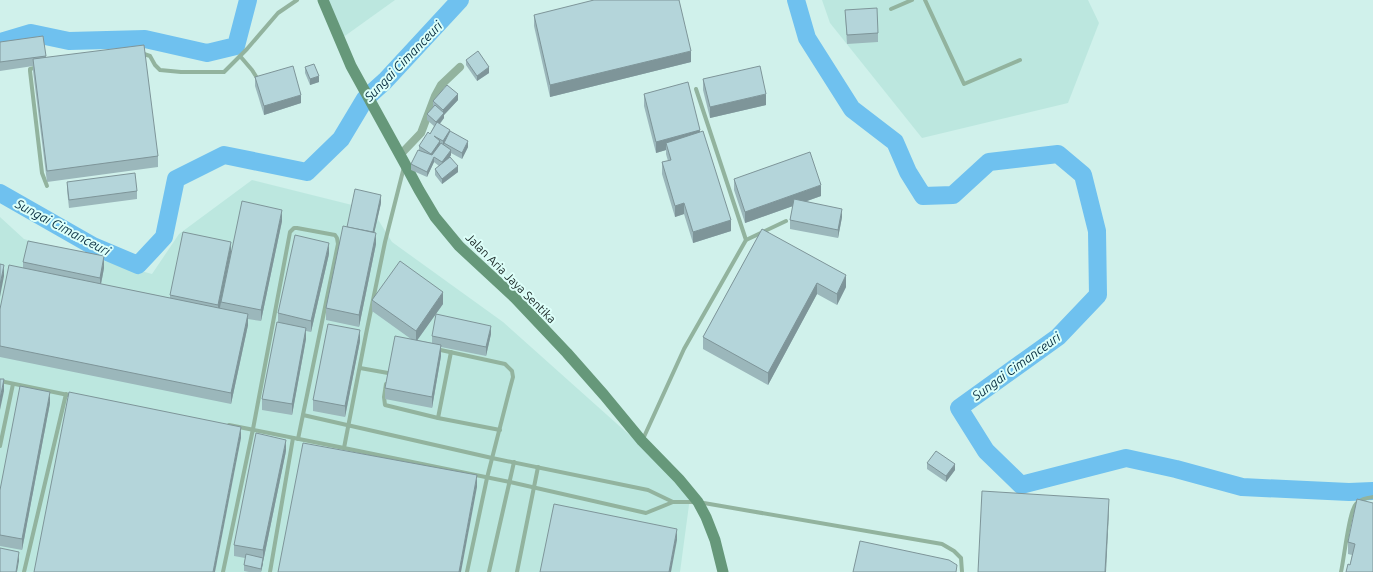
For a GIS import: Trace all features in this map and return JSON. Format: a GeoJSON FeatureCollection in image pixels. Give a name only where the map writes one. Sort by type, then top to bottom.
{"type":"FeatureCollection","features":[{"type":"Feature","properties":{"kind":"street","name":"Jalan Aria Jaya Sentika"},"geometry":{"type":"LineString","coordinates":[[323,0],[351,66],[435,217],[459,246],[515,298],[578,365],[642,441],[680,479],[698,502],[706,517],[715,540],[723,572]]}},
{"type":"Feature","properties":{"kind":"street"},"geometry":{"type":"LineString","coordinates":[[403,159],[421,133],[435,96],[441,85],[460,67]]}},
{"type":"Feature","properties":{"kind":"lane"},"geometry":{"type":"LineString","coordinates":[[131,56],[144,54],[150,56],[160,70],[181,72],[224,72],[278,13],[297,0]]}},
{"type":"Feature","properties":{"kind":"lane"},"geometry":{"type":"LineString","coordinates":[[892,9],[912,0]]}},
{"type":"Feature","properties":{"kind":"lane"},"geometry":{"type":"LineString","coordinates":[[926,0],[964,84],[1020,60]]}},
{"type":"Feature","properties":{"kind":"lane"},"geometry":{"type":"LineString","coordinates":[[240,56],[252,70],[259,82]]}},
{"type":"Feature","properties":{"kind":"lane"},"geometry":{"type":"LineString","coordinates":[[44,67],[32,68],[30,71],[42,173],[47,186]]}},
{"type":"Feature","properties":{"kind":"lane"},"geometry":{"type":"LineString","coordinates":[[696,89],[746,240]]}},
{"type":"Feature","properties":{"kind":"lane"},"geometry":{"type":"LineString","coordinates":[[344,448],[366,334],[403,159]]}},
{"type":"Feature","properties":{"kind":"lane"},"geometry":{"type":"LineString","coordinates":[[642,441],[684,349],[746,240],[786,221]]}},
{"type":"Feature","properties":{"kind":"lane"},"geometry":{"type":"LineString","coordinates":[[223,572],[253,429],[290,232],[294,228],[335,235],[338,244],[298,439]]}},
{"type":"Feature","properties":{"kind":"lane"},"geometry":{"type":"LineString","coordinates":[[321,326],[328,327]]}},
{"type":"Feature","properties":{"kind":"lane"},"geometry":{"type":"LineString","coordinates":[[358,333],[366,334]]}},
{"type":"Feature","properties":{"kind":"lane"},"geometry":{"type":"LineString","coordinates":[[430,348],[505,364],[512,371],[513,377],[487,478],[467,572]]}},
{"type":"Feature","properties":{"kind":"lane"},"geometry":{"type":"LineString","coordinates":[[438,418],[451,352]]}},
{"type":"Feature","properties":{"kind":"lane"},"geometry":{"type":"LineString","coordinates":[[390,366],[384,397],[385,405],[438,418],[500,430]]}},
{"type":"Feature","properties":{"kind":"lane"},"geometry":{"type":"LineString","coordinates":[[360,368],[388,372]]}},
{"type":"Feature","properties":{"kind":"lane"},"geometry":{"type":"LineString","coordinates":[[0,381],[81,397]]}},
{"type":"Feature","properties":{"kind":"lane"},"geometry":{"type":"LineString","coordinates":[[0,446],[13,384]]}},
{"type":"Feature","properties":{"kind":"lane"},"geometry":{"type":"LineString","coordinates":[[24,572],[66,394]]}},
{"type":"Feature","properties":{"kind":"lane"},"geometry":{"type":"LineString","coordinates":[[303,415],[492,458],[648,490],[673,502]]}},
{"type":"Feature","properties":{"kind":"lane"},"geometry":{"type":"LineString","coordinates":[[222,424],[253,429],[510,482],[646,513],[673,502],[698,502],[942,544],[954,551],[961,558],[962,572]]}},
{"type":"Feature","properties":{"kind":"lane"},"geometry":{"type":"LineString","coordinates":[[270,572],[293,438]]}},
{"type":"Feature","properties":{"kind":"lane"},"geometry":{"type":"LineString","coordinates":[[489,572],[514,462]]}},
{"type":"Feature","properties":{"kind":"lane"},"geometry":{"type":"LineString","coordinates":[[518,572],[538,467]]}},
{"type":"Feature","properties":{"kind":"lane"},"geometry":{"type":"LineString","coordinates":[[1341,572],[1351,514],[1355,504],[1360,500],[1373,497]]}},
{"type":"Feature","properties":{"kind":"shaded area"},"geometry":{"type":"Polygon","coordinates":[[[327,0],[395,0],[342,38],[327,0]]]}},
{"type":"Feature","properties":{"kind":"shaded area"},"geometry":{"type":"Polygon","coordinates":[[[822,0],[1088,0],[1099,23],[1068,103],[922,138],[830,23],[822,0]]]}},
{"type":"Feature","properties":{"kind":"shaded area"},"geometry":{"type":"Polygon","coordinates":[[[252,180],[372,210],[392,242],[503,322],[691,490],[680,572],[0,572],[0,217],[24,239],[152,274],[179,234],[252,180]]]}},
{"type":"Feature","properties":{"kind":"building"},"geometry":{"type":"Polygon","coordinates":[[[594,0],[679,0],[691,51],[550,85],[534,15],[594,0]]]}},
{"type":"Feature","properties":{"kind":"building"},"geometry":{"type":"Polygon","coordinates":[[[877,8],[878,33],[847,35],[845,10],[877,8]]]}},
{"type":"Feature","properties":{"kind":"building"},"geometry":{"type":"Polygon","coordinates":[[[43,36],[46,56],[0,62],[0,42],[43,36]]]}},
{"type":"Feature","properties":{"kind":"building"},"geometry":{"type":"Polygon","coordinates":[[[144,45],[158,156],[47,171],[33,59],[144,45]]]}},
{"type":"Feature","properties":{"kind":"building"},"geometry":{"type":"Polygon","coordinates":[[[478,51],[489,67],[477,76],[466,60],[478,51]]]}},
{"type":"Feature","properties":{"kind":"building"},"geometry":{"type":"Polygon","coordinates":[[[314,64],[319,76],[310,79],[305,67],[314,64]]]}},
{"type":"Feature","properties":{"kind":"building"},"geometry":{"type":"Polygon","coordinates":[[[293,66],[301,95],[264,106],[255,77],[293,66]]]}},
{"type":"Feature","properties":{"kind":"building"},"geometry":{"type":"Polygon","coordinates":[[[760,66],[766,94],[710,107],[703,79],[760,66]]]}},
{"type":"Feature","properties":{"kind":"building"},"geometry":{"type":"Polygon","coordinates":[[[688,82],[700,130],[656,142],[644,94],[688,82]]]}},
{"type":"Feature","properties":{"kind":"building"},"geometry":{"type":"Polygon","coordinates":[[[447,85],[458,94],[443,110],[433,101],[447,85]]]}},
{"type":"Feature","properties":{"kind":"building"},"geometry":{"type":"Polygon","coordinates":[[[435,105],[444,113],[436,122],[427,114],[435,105]]]}},
{"type":"Feature","properties":{"kind":"building"},"geometry":{"type":"Polygon","coordinates":[[[437,122],[450,130],[443,141],[434,136],[440,141],[431,154],[419,146],[428,132],[430,134],[437,122]]]}},
{"type":"Feature","properties":{"kind":"building"},"geometry":{"type":"Polygon","coordinates":[[[450,131],[468,141],[462,153],[444,143],[450,131]]]}},
{"type":"Feature","properties":{"kind":"building"},"geometry":{"type":"Polygon","coordinates":[[[703,131],[731,220],[693,232],[684,203],[675,206],[662,162],[671,160],[666,143],[703,131]]]}},
{"type":"Feature","properties":{"kind":"building"},"geometry":{"type":"Polygon","coordinates":[[[441,143],[451,150],[442,162],[434,157],[427,172],[411,164],[418,150],[432,155],[441,143]]]}},
{"type":"Feature","properties":{"kind":"building"},"geometry":{"type":"Polygon","coordinates":[[[810,152],[821,185],[745,212],[734,179],[810,152]]]}},
{"type":"Feature","properties":{"kind":"building"},"geometry":{"type":"Polygon","coordinates":[[[450,157],[458,166],[442,179],[435,169],[450,157]]]}},
{"type":"Feature","properties":{"kind":"building"},"geometry":{"type":"Polygon","coordinates":[[[135,173],[137,191],[69,200],[67,182],[135,173]]]}},
{"type":"Feature","properties":{"kind":"building"},"geometry":{"type":"Polygon","coordinates":[[[355,189],[381,195],[373,232],[347,227],[355,189]]]}},
{"type":"Feature","properties":{"kind":"building"},"geometry":{"type":"Polygon","coordinates":[[[794,199],[842,209],[838,230],[790,220],[794,199]]]}},
{"type":"Feature","properties":{"kind":"building"},"geometry":{"type":"Polygon","coordinates":[[[242,201],[282,210],[261,310],[221,302],[242,201]]]}},
{"type":"Feature","properties":{"kind":"building"},"geometry":{"type":"Polygon","coordinates":[[[343,226],[376,233],[359,315],[326,308],[343,226]]]}},
{"type":"Feature","properties":{"kind":"building"},"geometry":{"type":"Polygon","coordinates":[[[762,229],[846,275],[837,294],[817,283],[768,373],[703,337],[762,229]]]}},
{"type":"Feature","properties":{"kind":"building"},"geometry":{"type":"Polygon","coordinates":[[[183,232],[231,242],[218,305],[170,295],[183,232]]]}},
{"type":"Feature","properties":{"kind":"building"},"geometry":{"type":"Polygon","coordinates":[[[295,235],[329,243],[311,321],[278,313],[295,235]]]}},
{"type":"Feature","properties":{"kind":"building"},"geometry":{"type":"Polygon","coordinates":[[[28,241],[104,256],[100,278],[23,262],[28,241]]]}},
{"type":"Feature","properties":{"kind":"building"},"geometry":{"type":"Polygon","coordinates":[[[400,261],[443,292],[416,331],[372,300],[400,261]]]}},
{"type":"Feature","properties":{"kind":"building"},"geometry":{"type":"Polygon","coordinates":[[[0,264],[4,265],[0,285],[0,264]]]}},
{"type":"Feature","properties":{"kind":"building"},"geometry":{"type":"Polygon","coordinates":[[[9,265],[248,314],[231,393],[0,346],[0,309],[9,265]]]}},
{"type":"Feature","properties":{"kind":"building"},"geometry":{"type":"Polygon","coordinates":[[[436,314],[491,326],[486,347],[432,336],[436,314]]]}},
{"type":"Feature","properties":{"kind":"building"},"geometry":{"type":"Polygon","coordinates":[[[277,322],[306,328],[292,404],[262,399],[277,322]]]}},
{"type":"Feature","properties":{"kind":"building"},"geometry":{"type":"Polygon","coordinates":[[[328,324],[360,330],[345,406],[313,400],[328,324]]]}},
{"type":"Feature","properties":{"kind":"building"},"geometry":{"type":"Polygon","coordinates":[[[395,336],[441,345],[432,397],[385,388],[395,336]]]}},
{"type":"Feature","properties":{"kind":"building"},"geometry":{"type":"Polygon","coordinates":[[[0,379],[4,379],[0,399],[0,379]]]}},
{"type":"Feature","properties":{"kind":"building"},"geometry":{"type":"Polygon","coordinates":[[[20,386],[50,392],[22,539],[0,535],[0,490],[20,386]]]}},
{"type":"Feature","properties":{"kind":"building"},"geometry":{"type":"Polygon","coordinates":[[[69,392],[241,427],[213,572],[34,572],[69,392]]]}},
{"type":"Feature","properties":{"kind":"building"},"geometry":{"type":"Polygon","coordinates":[[[256,433],[286,440],[263,550],[234,545],[256,433]]]}},
{"type":"Feature","properties":{"kind":"building"},"geometry":{"type":"Polygon","coordinates":[[[303,443],[477,475],[459,572],[278,572],[303,443]]]}},
{"type":"Feature","properties":{"kind":"building"},"geometry":{"type":"Polygon","coordinates":[[[936,451],[955,464],[946,476],[927,463],[936,451]]]}},
{"type":"Feature","properties":{"kind":"building"},"geometry":{"type":"Polygon","coordinates":[[[982,491],[1109,499],[1105,572],[978,572],[982,491]]]}},
{"type":"Feature","properties":{"kind":"building"},"geometry":{"type":"Polygon","coordinates":[[[1357,499],[1373,503],[1373,572],[1346,572],[1348,564],[1350,565],[1355,544],[1348,542],[1357,499]]]}},
{"type":"Feature","properties":{"kind":"building"},"geometry":{"type":"Polygon","coordinates":[[[554,504],[677,529],[669,572],[540,572],[554,504]]]}},
{"type":"Feature","properties":{"kind":"building"},"geometry":{"type":"Polygon","coordinates":[[[860,541],[949,560],[957,565],[956,572],[853,572],[860,541]]]}},
{"type":"Feature","properties":{"kind":"building"},"geometry":{"type":"Polygon","coordinates":[[[0,548],[19,552],[16,572],[0,572],[0,548]]]}},
{"type":"Feature","properties":{"kind":"building"},"geometry":{"type":"Polygon","coordinates":[[[246,554],[263,558],[261,569],[244,565],[246,554]]]}},
{"type":"Feature","properties":{"kind":"waterway","name":"Sungai Cimanceuri"},"geometry":{"type":"LineString","coordinates":[[0,42],[31,33],[69,41],[145,39],[207,53],[236,46],[248,0]]}},
{"type":"Feature","properties":{"kind":"waterway","name":"Sungai Cimanceuri"},"geometry":{"type":"LineString","coordinates":[[0,193],[93,246],[138,265],[164,237],[176,179],[224,155],[307,172],[341,139],[365,99],[385,81],[460,0]]}},
{"type":"Feature","properties":{"kind":"waterway","name":"Sungai Cimanceuri"},"geometry":{"type":"LineString","coordinates":[[796,0],[807,38],[852,109],[895,142],[908,172],[923,196],[953,195],[989,162],[1058,154],[1083,175],[1097,231],[1098,295],[1058,337],[959,408],[986,451],[1021,485],[1126,458],[1176,469],[1242,487],[1349,492],[1373,491]]}}]}
